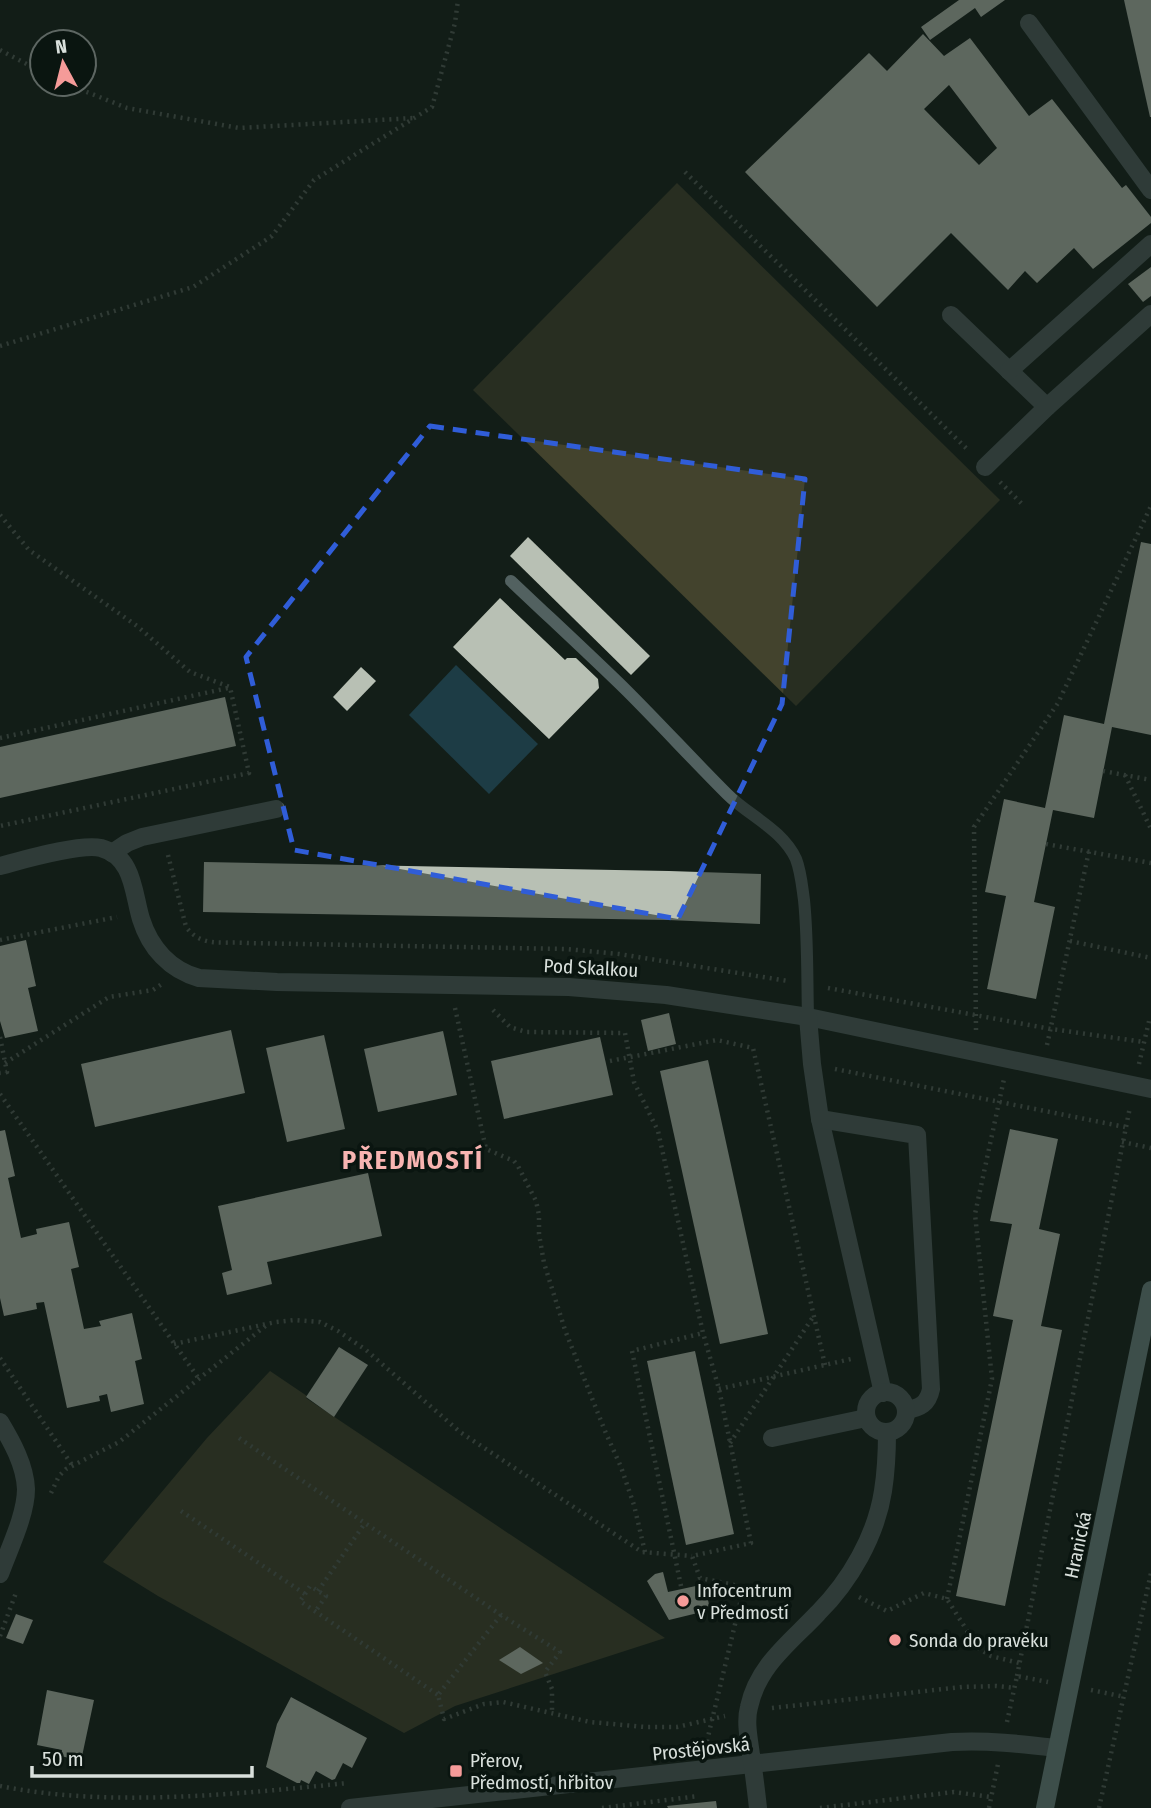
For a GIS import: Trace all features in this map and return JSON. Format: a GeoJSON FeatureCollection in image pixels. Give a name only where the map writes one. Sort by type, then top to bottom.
{"type":"FeatureCollection","features":[{"type":"Feature","properties":{"kind":"main road","name":"Hranická"},"geometry":{"type":"LineString","coordinates":[[1045,1808],[1151,1290]]}},
{"type":"Feature","properties":{"kind":"street"},"geometry":{"type":"LineString","coordinates":[[1029,23],[1151,190]]}},
{"type":"Feature","properties":{"kind":"street"},"geometry":{"type":"LineString","coordinates":[[1009,371],[1151,244]]}},
{"type":"Feature","properties":{"kind":"street"},"geometry":{"type":"LineString","coordinates":[[985,467],[1151,314]]}},
{"type":"Feature","properties":{"kind":"street"},"geometry":{"type":"LineString","coordinates":[[951,315],[1047,407]]}},
{"type":"Feature","properties":{"kind":"street"},"geometry":{"type":"LineString","coordinates":[[0,866],[90,847],[112,853],[142,837],[276,809]]}},
{"type":"Feature","properties":{"kind":"street","name":"Pod Skalkou"},"geometry":{"type":"LineString","coordinates":[[112,853],[126,866],[145,932],[158,953],[176,969],[199,978],[609,989],[700,999],[808,1017],[1143,1087]]}},
{"type":"Feature","properties":{"kind":"street"},"geometry":{"type":"LineString","coordinates":[[808,1017],[821,1119],[883,1393]]}},
{"type":"Feature","properties":{"kind":"street"},"geometry":{"type":"LineString","coordinates":[[821,1119],[917,1135],[931,1389],[927,1402],[906,1410]]}},
{"type":"Feature","properties":{"kind":"street"},"geometry":{"type":"LineString","coordinates":[[883,1393],[898,1397],[906,1410],[901,1425],[887,1432],[877,1431],[866,1418],[869,1402],[874,1396],[883,1393]]}},
{"type":"Feature","properties":{"kind":"street"},"geometry":{"type":"LineString","coordinates":[[772,1438],[866,1418]]}},
{"type":"Feature","properties":{"kind":"street"},"geometry":{"type":"LineString","coordinates":[[0,1422],[17,1452],[26,1486],[22,1511],[0,1574]]}},
{"type":"Feature","properties":{"kind":"street"},"geometry":{"type":"LineString","coordinates":[[758,1808],[748,1729],[748,1711],[754,1689],[766,1666],[819,1612],[861,1555],[878,1515],[883,1492],[887,1432]]}},
{"type":"Feature","properties":{"kind":"street","name":"Prostějovská"},"geometry":{"type":"LineString","coordinates":[[350,1808],[952,1742],[1003,1742],[1058,1748]]}},
{"type":"Feature","properties":{"kind":"lane"},"geometry":{"type":"LineString","coordinates":[[512,581],[626,690],[729,796],[771,829],[790,850],[799,868],[804,899],[808,1017]]}},
{"type":"Feature","properties":{"kind":"path"},"geometry":{"type":"LineString","coordinates":[[0,346],[192,286],[272,236],[314,180],[432,107],[455,23],[458,0]]}},
{"type":"Feature","properties":{"kind":"path"},"geometry":{"type":"LineString","coordinates":[[0,50],[28,65]]}},
{"type":"Feature","properties":{"kind":"path"},"geometry":{"type":"LineString","coordinates":[[98,96],[127,108],[239,128],[414,118]]}},
{"type":"Feature","properties":{"kind":"path"},"geometry":{"type":"LineString","coordinates":[[685,172],[1024,506]]}},
{"type":"Feature","properties":{"kind":"path"},"geometry":{"type":"LineString","coordinates":[[976,1052],[974,827],[1058,703],[1151,506]]}},
{"type":"Feature","properties":{"kind":"path"},"geometry":{"type":"LineString","coordinates":[[0,515],[29,550],[137,626],[190,673],[230,687]]}},
{"type":"Feature","properties":{"kind":"path"},"geometry":{"type":"LineString","coordinates":[[0,738],[230,687]]}},
{"type":"Feature","properties":{"kind":"path"},"geometry":{"type":"LineString","coordinates":[[0,826],[249,772],[230,687]]}},
{"type":"Feature","properties":{"kind":"path"},"geometry":{"type":"LineString","coordinates":[[1103,771],[1151,780]]}},
{"type":"Feature","properties":{"kind":"path"},"geometry":{"type":"LineString","coordinates":[[1125,775],[1151,829]]}},
{"type":"Feature","properties":{"kind":"path"},"geometry":{"type":"LineString","coordinates":[[1046,844],[1151,863]]}},
{"type":"Feature","properties":{"kind":"path"},"geometry":{"type":"LineString","coordinates":[[1043,1066],[1089,851]]}},
{"type":"Feature","properties":{"kind":"path"},"geometry":{"type":"LineString","coordinates":[[1070,941],[1151,958]]}},
{"type":"Feature","properties":{"kind":"path"},"geometry":{"type":"LineString","coordinates":[[435,946],[435,958]]}},
{"type":"Feature","properties":{"kind":"path"},"geometry":{"type":"LineString","coordinates":[[5,1063],[109,998],[153,990],[163,983]]}},
{"type":"Feature","properties":{"kind":"path"},"geometry":{"type":"LineString","coordinates":[[454,1002],[486,1149],[514,1161],[519,1166],[536,1201],[544,1263],[565,1329],[635,1505],[645,1552]]}},
{"type":"Feature","properties":{"kind":"path"},"geometry":{"type":"LineString","coordinates":[[1017,1676],[1125,1127],[1143,1087],[1151,1015]]}},
{"type":"Feature","properties":{"kind":"path"},"geometry":{"type":"LineString","coordinates":[[174,1344],[294,1320],[320,1322],[366,1350],[460,1432],[642,1552],[692,1556],[751,1543],[719,1388],[703,1333],[658,1130],[634,1082],[625,1033]]}},
{"type":"Feature","properties":{"kind":"path"},"geometry":{"type":"LineString","coordinates":[[611,1061],[717,1040],[753,1048],[825,1365]]}},
{"type":"Feature","properties":{"kind":"path"},"geometry":{"type":"LineString","coordinates":[[0,1041],[6,1072],[0,1073]]}},
{"type":"Feature","properties":{"kind":"path"},"geometry":{"type":"LineString","coordinates":[[947,1599],[992,1379],[975,1214],[1008,1059]]}},
{"type":"Feature","properties":{"kind":"path"},"geometry":{"type":"LineString","coordinates":[[812,1064],[1125,1127]]}},
{"type":"Feature","properties":{"kind":"path"},"geometry":{"type":"LineString","coordinates":[[0,1094],[199,1380]]}},
{"type":"Feature","properties":{"kind":"path"},"geometry":{"type":"LineString","coordinates":[[1122,1142],[1151,1148]]}},
{"type":"Feature","properties":{"kind":"path"},"geometry":{"type":"LineString","coordinates":[[730,1443],[814,1316]]}},
{"type":"Feature","properties":{"kind":"path"},"geometry":{"type":"LineString","coordinates":[[66,1469],[119,1442],[269,1324]]}},
{"type":"Feature","properties":{"kind":"path"},"geometry":{"type":"LineString","coordinates":[[681,1586],[632,1351],[703,1333]]}},
{"type":"Feature","properties":{"kind":"path"},"geometry":{"type":"LineString","coordinates":[[719,1388],[874,1353]]}},
{"type":"Feature","properties":{"kind":"path"},"geometry":{"type":"LineString","coordinates":[[0,1357],[72,1465]]}},
{"type":"Feature","properties":{"kind":"path"},"geometry":{"type":"LineString","coordinates":[[239,1438],[501,1615],[561,1652],[545,1672],[552,1689],[552,1713]]}},
{"type":"Feature","properties":{"kind":"path"},"geometry":{"type":"LineString","coordinates":[[181,1511],[305,1594]]}},
{"type":"Feature","properties":{"kind":"path"},"geometry":{"type":"LineString","coordinates":[[318,1591],[365,1523]]}},
{"type":"Feature","properties":{"kind":"path"},"geometry":{"type":"LineString","coordinates":[[692,1556],[700,1578],[744,1587],[705,1750]]}},
{"type":"Feature","properties":{"kind":"path"},"geometry":{"type":"LineString","coordinates":[[1099,1808],[1151,1573]]}},
{"type":"Feature","properties":{"kind":"path"},"geometry":{"type":"LineString","coordinates":[[316,1612],[326,1596],[310,1586],[300,1601],[316,1612],[438,1695],[444,1719],[484,1704],[503,1702],[590,1722],[677,1727],[748,1711],[962,1687],[1014,1688]]}},
{"type":"Feature","properties":{"kind":"path"},"geometry":{"type":"LineString","coordinates":[[839,1587],[887,1611],[924,1593],[947,1599],[978,1648],[991,1656],[1019,1663]]}},
{"type":"Feature","properties":{"kind":"path"},"geometry":{"type":"LineString","coordinates":[[438,1695],[501,1615]]}},
{"type":"Feature","properties":{"kind":"path"},"geometry":{"type":"LineString","coordinates":[[989,1808],[1003,1742]]}},
{"type":"Feature","properties":{"kind":"path"},"geometry":{"type":"LineString","coordinates":[[694,1744],[707,1743]]}},
{"type":"Feature","properties":{"kind":"path"},"geometry":{"type":"LineString","coordinates":[[0,1786],[73,1798],[133,1801],[352,1782]]}},
{"type":"Feature","properties":{"kind":"path"},"geometry":{"type":"LineString","coordinates":[[820,1808],[954,1793],[991,1797]]}},
{"type":"Feature","properties":{"kind":"path"},"geometry":{"type":"LineString","coordinates":[[602,1808],[699,1796]]}},
{"type":"Feature","properties":{"kind":"highlighted area"},"geometry":{"type":"Polygon","coordinates":[[[430,426],[805,479],[782,704],[678,919],[294,850],[246,657],[430,426]]]}},
{"type":"Feature","properties":{"kind":"green space"},"geometry":{"type":"Polygon","coordinates":[[[677,183],[1000,500],[796,706],[473,390],[677,183]]]}},
{"type":"Feature","properties":{"kind":"green space"},"geometry":{"type":"Polygon","coordinates":[[[270,1371],[307,1396],[306,1398],[665,1638],[455,1706],[404,1733],[158,1596],[103,1562],[207,1438],[270,1371]]]}},
{"type":"Feature","properties":{"kind":"water"},"geometry":{"type":"Polygon","coordinates":[[[456,665],[538,744],[489,794],[409,715],[456,665]]]}},
{"type":"Feature","properties":{"kind":"building"},"geometry":{"type":"Polygon","coordinates":[[[959,0],[1005,0],[981,17],[975,8],[930,40],[921,27],[959,0]]]}},
{"type":"Feature","properties":{"kind":"building"},"geometry":{"type":"Polygon","coordinates":[[[1124,0],[1151,0],[1151,117],[1150,117],[1124,0]]]}},
{"type":"Feature","properties":{"kind":"building"},"geometry":{"type":"Polygon","coordinates":[[[923,34],[944,56],[970,38],[1029,116],[1052,99],[1122,188],[1126,185],[1151,217],[1151,223],[1093,269],[1074,248],[1037,283],[1025,271],[1008,290],[951,233],[877,307],[745,172],[869,53],[887,71],[923,34]],[[949,85],[924,109],[979,165],[997,148],[949,85]]]}},
{"type":"Feature","properties":{"kind":"building"},"geometry":{"type":"Polygon","coordinates":[[[1151,267],[1151,296],[1143,302],[1128,284],[1151,267]]]}},
{"type":"Feature","properties":{"kind":"building"},"geometry":{"type":"Polygon","coordinates":[[[528,537],[650,656],[631,675],[510,556],[528,537]]]}},
{"type":"Feature","properties":{"kind":"building"},"geometry":{"type":"Polygon","coordinates":[[[1141,542],[1151,544],[1151,735],[1112,727],[1094,818],[1053,810],[1034,902],[1055,907],[1036,999],[987,989],[1006,896],[985,892],[1004,799],[1045,808],[1064,715],[1104,724],[1141,542]]]}},
{"type":"Feature","properties":{"kind":"building"},"geometry":{"type":"Polygon","coordinates":[[[500,598],[565,660],[576,658],[598,679],[599,688],[549,739],[453,647],[500,598]]]}},
{"type":"Feature","properties":{"kind":"building"},"geometry":{"type":"Polygon","coordinates":[[[361,667],[376,681],[347,711],[333,697],[361,667]]]}},
{"type":"Feature","properties":{"kind":"building"},"geometry":{"type":"Polygon","coordinates":[[[225,697],[236,746],[0,798],[0,747],[225,697]]]}},
{"type":"Feature","properties":{"kind":"building"},"geometry":{"type":"Polygon","coordinates":[[[204,862],[761,874],[760,924],[203,912],[204,862]]]}},
{"type":"Feature","properties":{"kind":"building"},"geometry":{"type":"Polygon","coordinates":[[[26,940],[36,986],[28,988],[38,1031],[5,1038],[0,1021],[0,946],[26,940]]]}},
{"type":"Feature","properties":{"kind":"building"},"geometry":{"type":"Polygon","coordinates":[[[669,1013],[676,1044],[648,1051],[641,1020],[669,1013]]]}},
{"type":"Feature","properties":{"kind":"building"},"geometry":{"type":"Polygon","coordinates":[[[231,1030],[245,1093],[95,1127],[81,1064],[231,1030]]]}},
{"type":"Feature","properties":{"kind":"building"},"geometry":{"type":"Polygon","coordinates":[[[443,1031],[457,1095],[378,1112],[364,1049],[443,1031]]]}},
{"type":"Feature","properties":{"kind":"building"},"geometry":{"type":"Polygon","coordinates":[[[324,1035],[345,1129],[287,1142],[266,1048],[324,1035]]]}},
{"type":"Feature","properties":{"kind":"building"},"geometry":{"type":"Polygon","coordinates":[[[600,1037],[613,1095],[504,1119],[491,1061],[600,1037]]]}},
{"type":"Feature","properties":{"kind":"building"},"geometry":{"type":"Polygon","coordinates":[[[708,1060],[768,1334],[720,1344],[660,1071],[708,1060]]]}},
{"type":"Feature","properties":{"kind":"building"},"geometry":{"type":"Polygon","coordinates":[[[1010,1129],[1058,1139],[1039,1229],[1060,1234],[1041,1326],[1062,1330],[1005,1606],[956,1596],[1013,1320],[993,1316],[1012,1224],[990,1221],[1010,1129]]]}},
{"type":"Feature","properties":{"kind":"building"},"geometry":{"type":"Polygon","coordinates":[[[5,1130],[15,1176],[8,1178],[21,1238],[37,1234],[36,1229],[69,1222],[79,1267],[71,1269],[84,1329],[101,1326],[99,1321],[132,1313],[142,1359],[135,1361],[144,1404],[111,1412],[107,1394],[99,1396],[100,1401],[67,1408],[44,1302],[36,1303],[37,1309],[4,1316],[0,1298],[0,1131],[5,1130]]]}},
{"type":"Feature","properties":{"kind":"building"},"geometry":{"type":"Polygon","coordinates":[[[368,1173],[382,1236],[267,1262],[272,1284],[227,1295],[222,1273],[232,1270],[218,1206],[368,1173]]]}},
{"type":"Feature","properties":{"kind":"building"},"geometry":{"type":"Polygon","coordinates":[[[339,1347],[368,1365],[334,1417],[306,1397],[339,1347]]]}},
{"type":"Feature","properties":{"kind":"building"},"geometry":{"type":"Polygon","coordinates":[[[695,1351],[734,1534],[686,1545],[647,1361],[695,1351]]]}},
{"type":"Feature","properties":{"kind":"building","name":"Infocentrum v Předmostí"},"geometry":{"type":"Polygon","coordinates":[[[663,1572],[668,1592],[705,1584],[710,1610],[669,1620],[647,1581],[655,1574],[663,1572]]]}},
{"type":"Feature","properties":{"kind":"building"},"geometry":{"type":"Polygon","coordinates":[[[16,1614],[33,1620],[23,1644],[6,1638],[16,1614]]]}},
{"type":"Feature","properties":{"kind":"building"},"geometry":{"type":"Polygon","coordinates":[[[520,1647],[543,1663],[521,1674],[499,1660],[520,1647]]]}},
{"type":"Feature","properties":{"kind":"building"},"geometry":{"type":"Polygon","coordinates":[[[47,1690],[94,1700],[81,1761],[61,1756],[62,1750],[37,1745],[47,1690]]]}},
{"type":"Feature","properties":{"kind":"building"},"geometry":{"type":"Polygon","coordinates":[[[291,1697],[367,1738],[352,1768],[343,1763],[332,1780],[316,1771],[309,1784],[301,1780],[297,1783],[266,1767],[277,1724],[291,1697]]]}},
{"type":"Feature","properties":{"kind":"building"},"geometry":{"type":"Polygon","coordinates":[[[716,1801],[717,1808],[667,1806],[716,1801]]]}},
{"type":"Feature","properties":{"kind":"place","name":"Infocentrum v Předmostí"},"geometry":{"type":"Point","coordinates":[683,1601]}},
{"type":"Feature","properties":{"kind":"place","name":"Sonda do pravěku"},"geometry":{"type":"Point","coordinates":[895,1640]}},
{"type":"Feature","properties":{"kind":"place","name":"Přerov, Předmostí, hřbitov"},"geometry":{"type":"Point","coordinates":[456,1771]}},
{"type":"Feature","properties":{"kind":"district","name":"PŘEDMOSTÍ"},"geometry":{"type":"Point","coordinates":[413,1160]}}]}
